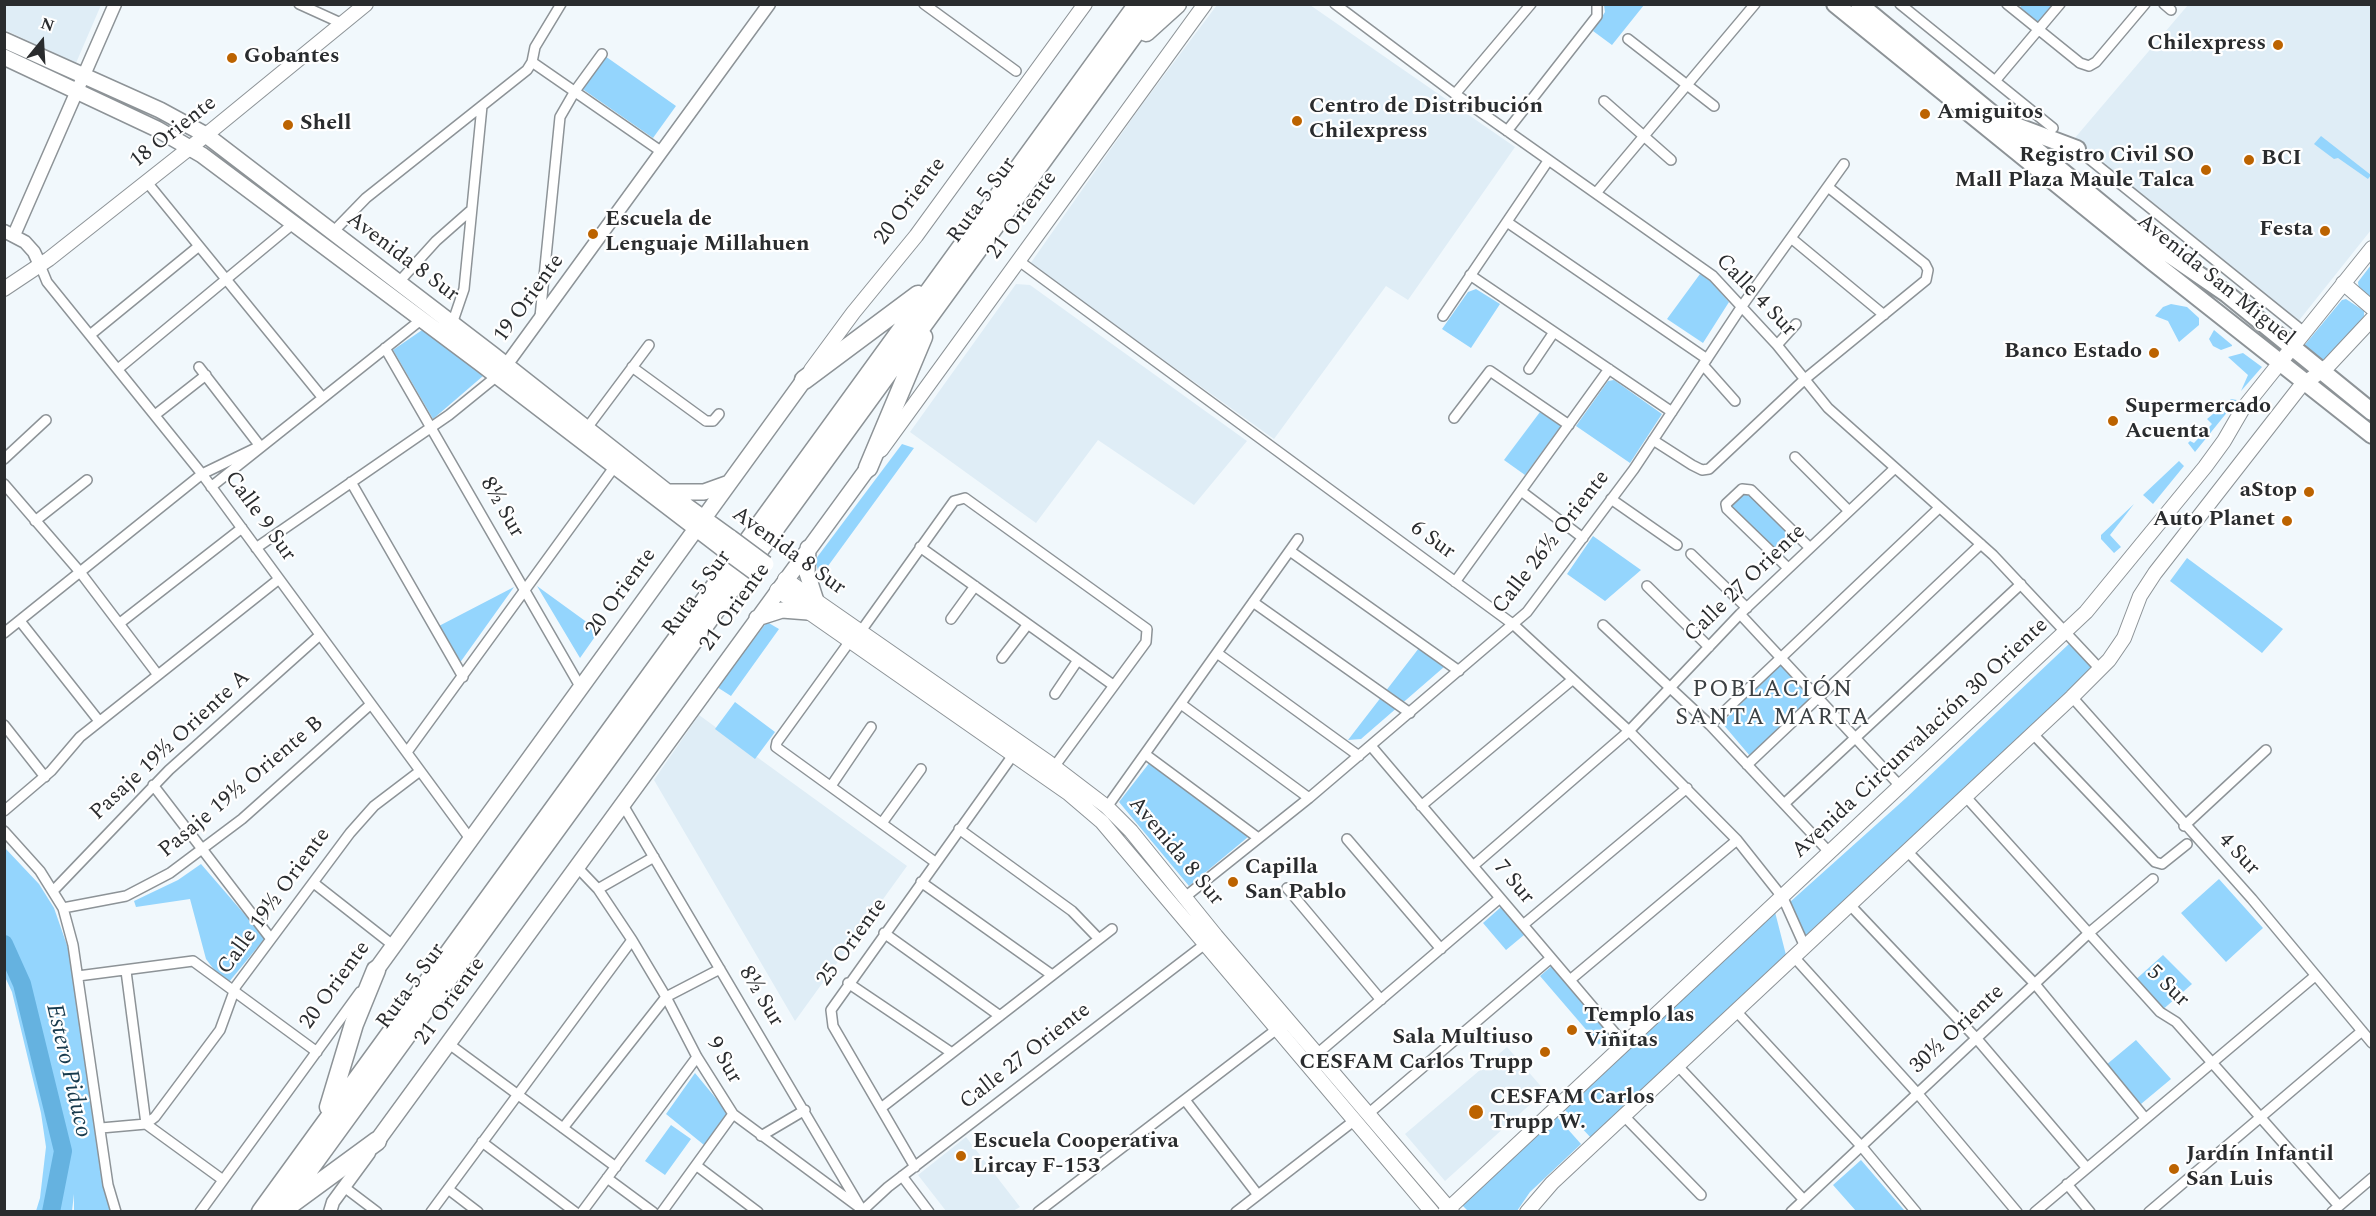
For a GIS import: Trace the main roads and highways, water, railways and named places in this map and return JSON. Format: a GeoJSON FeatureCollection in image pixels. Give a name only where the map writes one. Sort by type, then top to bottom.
{"type":"FeatureCollection","features":[{"type":"Feature","properties":{"kind":"highway","name":"Ruta 5 Sur"},"geometry":{"type":"LineString","coordinates":[[261,1212],[1138,4]]}},
{"type":"Feature","properties":{"kind":"highway","name":"Ruta 5 Sur"},"geometry":{"type":"LineString","coordinates":[[281,1212],[1156,4]]}},
{"type":"Feature","properties":{"kind":"highway"},"geometry":{"type":"LineString","coordinates":[[1112,65],[1177,4]]}},
{"type":"Feature","properties":{"kind":"highway","name":"Avenida San Miguel"},"geometry":{"type":"LineString","coordinates":[[1835,4],[2372,435]]}},
{"type":"Feature","properties":{"kind":"highway","name":"Avenida San Miguel"},"geometry":{"type":"LineString","coordinates":[[1859,4],[2138,234],[2216,285],[2372,412]]}},
{"type":"Feature","properties":{"kind":"highway"},"geometry":{"type":"LineString","coordinates":[[2000,121],[2077,149]]}},
{"type":"Feature","properties":{"kind":"highway"},"geometry":{"type":"LineString","coordinates":[[804,380],[830,358],[887,320],[944,272]]}},
{"type":"Feature","properties":{"kind":"highway"},"geometry":{"type":"LineString","coordinates":[[867,468],[916,352],[944,295]]}},
{"type":"Feature","properties":{"kind":"highway"},"geometry":{"type":"LineString","coordinates":[[320,1131],[338,1084],[359,1009],[376,970]]}},
{"type":"Feature","properties":{"kind":"highway"},"geometry":{"type":"LineString","coordinates":[[281,1212],[377,1141]]}},
{"type":"Feature","properties":{"kind":"main road","name":"18 Oriente"},"geometry":{"type":"LineString","coordinates":[[4,289],[40,266],[206,135],[366,4]]}},
{"type":"Feature","properties":{"kind":"main road","name":"20 Oriente"},"geometry":{"type":"LineString","coordinates":[[376,970],[853,313],[916,236],[1084,4]]}},
{"type":"Feature","properties":{"kind":"main road","name":"21 Oriente"},"geometry":{"type":"LineString","coordinates":[[377,1141],[1205,4]]}},
{"type":"Feature","properties":{"kind":"main road","name":"Avenida 8 Sur"},"geometry":{"type":"LineString","coordinates":[[4,40],[189,147],[422,319],[587,428],[666,491],[700,524]]}},
{"type":"Feature","properties":{"kind":"main road","name":"Avenida 8 Sur"},"geometry":{"type":"LineString","coordinates":[[4,57],[160,110],[206,135],[452,324],[502,371],[615,466],[700,524],[812,606],[850,641],[1068,793],[1108,828],[1317,1054],[1448,1210]]}},
{"type":"Feature","properties":{"kind":"main road","name":"Avenida Circunvalación 30 Oriente"},"geometry":{"type":"LineString","coordinates":[[1448,1210],[2067,632],[2139,549],[2218,450],[2242,410],[2372,248]]}},
{"type":"Feature","properties":{"kind":"main road"},"geometry":{"type":"LineString","coordinates":[[2343,283],[2372,308]]}},
{"type":"Feature","properties":{"kind":"main road"},"geometry":{"type":"LineString","coordinates":[[1527,1212],[1544,1190],[2100,669],[2120,646],[2140,596],[2155,573],[2292,396],[2321,371],[2372,319]]}},
{"type":"Feature","properties":{"kind":"main road"},"geometry":{"type":"LineString","coordinates":[[666,491],[689,494],[705,492],[729,483]]}},
{"type":"Feature","properties":{"kind":"main road"},"geometry":{"type":"LineString","coordinates":[[757,618],[782,610],[812,606],[807,573],[808,549]]}},
{"type":"Feature","properties":{"kind":"main road"},"geometry":{"type":"LineString","coordinates":[[2139,549],[2155,573]]}},
{"type":"Feature","properties":{"kind":"main road","name":"Avenida 8 Sur"},"geometry":{"type":"LineString","coordinates":[[812,606],[861,631],[1054,766],[1107,807],[1185,897],[1210,940],[1277,1029],[1432,1212]]}},
{"type":"Feature","properties":{"kind":"waterway","name":"Estero Piduco"},"geometry":{"type":"LineString","coordinates":[[4,944],[22,984],[63,1151],[51,1212]]}},
{"type":"Feature","properties":{"kind":"place","name":"Chilexpress"},"geometry":{"type":"Point","coordinates":[2278,45]}},
{"type":"Feature","properties":{"kind":"place","name":"Gobantes"},"geometry":{"type":"Point","coordinates":[232,58]}},
{"type":"Feature","properties":{"kind":"place","name":"Amiguitos"},"geometry":{"type":"Point","coordinates":[1925,114]}},
{"type":"Feature","properties":{"kind":"place","name":"Centro de Distribución Chilexpress"},"geometry":{"type":"Point","coordinates":[1297,121]}},
{"type":"Feature","properties":{"kind":"place","name":"Shell"},"geometry":{"type":"Point","coordinates":[288,125]}},
{"type":"Feature","properties":{"kind":"place","name":"BCI"},"geometry":{"type":"Point","coordinates":[2249,160]}},
{"type":"Feature","properties":{"kind":"place","name":"Registro Civil SO Mall Plaza Maule Talca"},"geometry":{"type":"Point","coordinates":[2206,170]}},
{"type":"Feature","properties":{"kind":"place","name":"Festa"},"geometry":{"type":"Point","coordinates":[2325,231]}},
{"type":"Feature","properties":{"kind":"place","name":"Escuela de Lenguaje Millahuen"},"geometry":{"type":"Point","coordinates":[593,234]}},
{"type":"Feature","properties":{"kind":"place","name":"Banco Estado"},"geometry":{"type":"Point","coordinates":[2154,353]}},
{"type":"Feature","properties":{"kind":"place","name":"Supermercado Acuenta"},"geometry":{"type":"Point","coordinates":[2113,421]}},
{"type":"Feature","properties":{"kind":"place","name":"aStop"},"geometry":{"type":"Point","coordinates":[2309,492]}},
{"type":"Feature","properties":{"kind":"place","name":"Auto Planet"},"geometry":{"type":"Point","coordinates":[2287,521]}},
{"type":"Feature","properties":{"kind":"place","name":"Capilla San Pablo"},"geometry":{"type":"Point","coordinates":[1233,882]}},
{"type":"Feature","properties":{"kind":"place","name":"Templo las Viñitas"},"geometry":{"type":"Point","coordinates":[1572,1030]}},
{"type":"Feature","properties":{"kind":"place","name":"Sala Multiuso CESFAM Carlos Trupp"},"geometry":{"type":"Point","coordinates":[1545,1052]}},
{"type":"Feature","properties":{"kind":"place","name":"CESFAM Carlos Trupp W."},"geometry":{"type":"Point","coordinates":[1476,1112]}},
{"type":"Feature","properties":{"kind":"place","name":"Escuela Cooperativa Lircay F-153"},"geometry":{"type":"Point","coordinates":[961,1156]}},
{"type":"Feature","properties":{"kind":"place","name":"Jardín Infantil San Luis"},"geometry":{"type":"Point","coordinates":[2174,1169]}},
{"type":"Feature","properties":{"kind":"district","name":"POBLACIÓN SANTA MARTA"},"geometry":{"type":"Point","coordinates":[1773,705]}}]}
